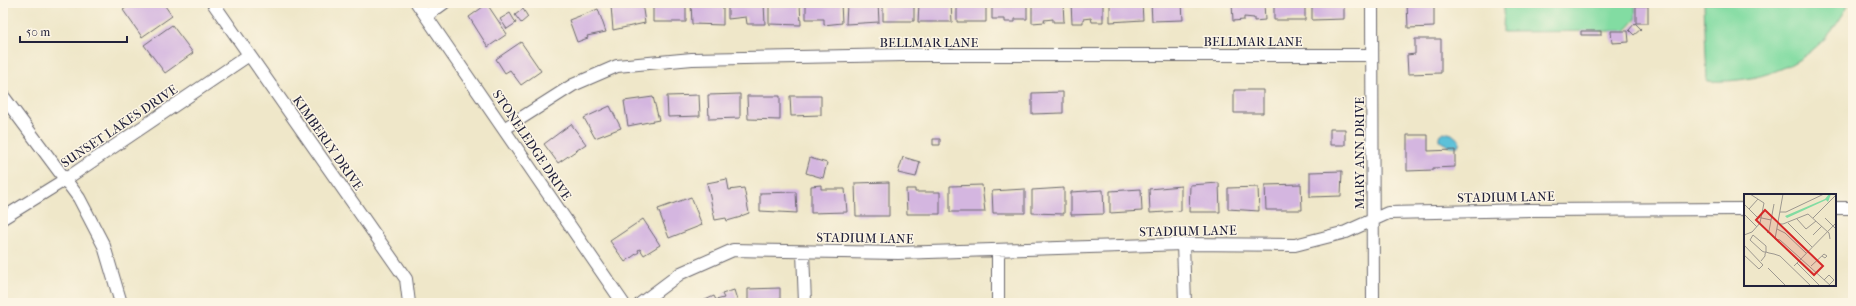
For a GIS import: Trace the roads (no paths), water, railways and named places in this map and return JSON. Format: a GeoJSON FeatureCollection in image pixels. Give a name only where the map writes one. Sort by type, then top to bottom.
{"type":"FeatureCollection","features":[{"type":"Feature","properties":{"kind":"street","name":"KIMBERLY DRIVE"},"geometry":{"type":"LineString","coordinates":[[213,3],[406,279],[409,303]]}},
{"type":"Feature","properties":{"kind":"street","name":"STONELEDGE DRIVE"},"geometry":{"type":"LineString","coordinates":[[417,3],[623,303]]}},
{"type":"Feature","properties":{"kind":"street"},"geometry":{"type":"LineString","coordinates":[[426,16],[444,3]]}},
{"type":"Feature","properties":{"kind":"street","name":"MARY ANN DRIVE"},"geometry":{"type":"LineString","coordinates":[[1372,3],[1374,303]]}},
{"type":"Feature","properties":{"kind":"street","name":"SUNSET LAKES DRIVE"},"geometry":{"type":"LineString","coordinates":[[3,218],[66,179],[249,55]]}},
{"type":"Feature","properties":{"kind":"street","name":"BELLMAR LANE"},"geometry":{"type":"LineString","coordinates":[[504,129],[573,84],[617,66],[692,59],[904,55],[1372,55]]}},
{"type":"Feature","properties":{"kind":"street"},"geometry":{"type":"LineString","coordinates":[[3,96],[79,198],[104,246],[121,303]]}},
{"type":"Feature","properties":{"kind":"street"},"geometry":{"type":"LineString","coordinates":[[1836,208],[1853,208]]}},
{"type":"Feature","properties":{"kind":"street","name":"STADIUM LANE"},"geometry":{"type":"LineString","coordinates":[[641,303],[681,273],[733,250],[898,253],[1183,244],[1295,245],[1346,232],[1388,213],[1531,210],[1744,209]]}},
{"type":"Feature","properties":{"kind":"street"},"geometry":{"type":"LineString","coordinates":[[1183,244],[1185,303]]}},
{"type":"Feature","properties":{"kind":"street"},"geometry":{"type":"LineString","coordinates":[[998,250],[998,303]]}},
{"type":"Feature","properties":{"kind":"street"},"geometry":{"type":"LineString","coordinates":[[803,252],[805,303]]}},
{"type":"Feature","properties":{"kind":"water"},"geometry":{"type":"Polygon","coordinates":[[[1444,132],[1452,134],[1460,141],[1458,146],[1448,145],[1439,140],[1439,136],[1444,132]]]}}]}
